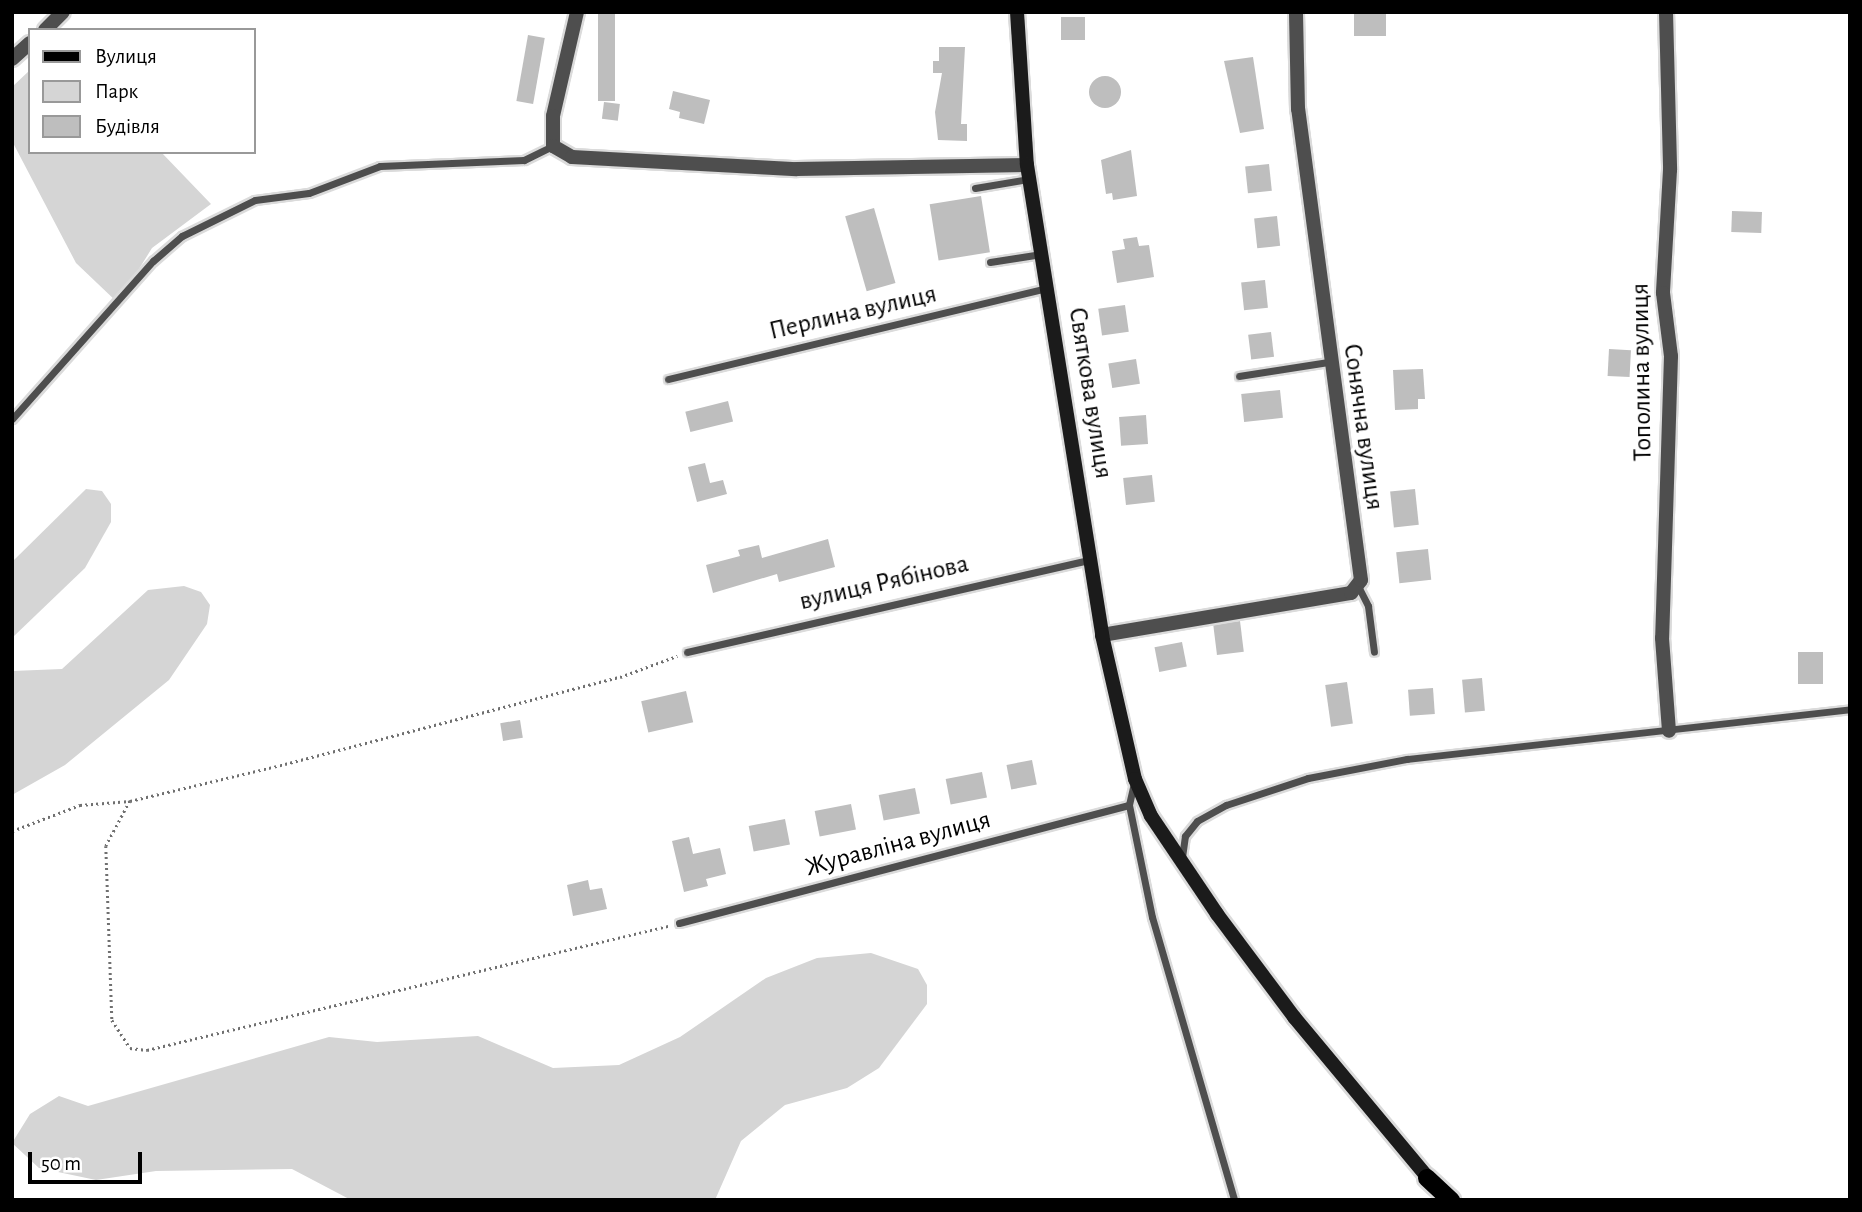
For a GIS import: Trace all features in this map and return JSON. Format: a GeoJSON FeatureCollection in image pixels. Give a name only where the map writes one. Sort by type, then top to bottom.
{"type":"FeatureCollection","features":[{"type":"Feature","properties":{"kind":"main road","name":"Святкова вулиця"},"geometry":{"type":"LineString","coordinates":[[1017,12],[1029,172],[1102,635],[1135,779],[1152,816],[1294,1017],[1446,1200]]}},
{"type":"Feature","properties":{"kind":"main road"},"geometry":{"type":"LineString","coordinates":[[1427,1178],[1440,1200]]}},
{"type":"Feature","properties":{"kind":"main road"},"geometry":{"type":"LineString","coordinates":[[1427,1178],[1451,1200]]}},
{"type":"Feature","properties":{"kind":"street"},"geometry":{"type":"LineString","coordinates":[[46,28],[63,12]]}},
{"type":"Feature","properties":{"kind":"street"},"geometry":{"type":"LineString","coordinates":[[577,12],[553,116],[553,146],[572,157],[797,169],[1029,172]]}},
{"type":"Feature","properties":{"kind":"street","name":"Сонячна вулиця"},"geometry":{"type":"LineString","coordinates":[[1296,12],[1298,109],[1328,362],[1359,588]]}},
{"type":"Feature","properties":{"kind":"street","name":"Тополина вулиця"},"geometry":{"type":"LineString","coordinates":[[1666,12],[1670,157],[1663,293],[1671,356],[1662,638],[1669,731]]}},
{"type":"Feature","properties":{"kind":"street"},"geometry":{"type":"LineString","coordinates":[[12,59],[28,45]]}},
{"type":"Feature","properties":{"kind":"street"},"geometry":{"type":"LineString","coordinates":[[1102,635],[1359,588]]}},
{"type":"Feature","properties":{"kind":"lane"},"geometry":{"type":"LineString","coordinates":[[12,419],[153,261],[182,236],[255,201],[309,193],[380,166],[524,159],[553,146]]}},
{"type":"Feature","properties":{"kind":"lane"},"geometry":{"type":"LineString","coordinates":[[975,188],[1029,172]]}},
{"type":"Feature","properties":{"kind":"lane"},"geometry":{"type":"LineString","coordinates":[[990,262],[1042,254]]}},
{"type":"Feature","properties":{"kind":"lane","name":"Перлина вулиця"},"geometry":{"type":"LineString","coordinates":[[668,379],[1048,288]]}},
{"type":"Feature","properties":{"kind":"lane"},"geometry":{"type":"LineString","coordinates":[[1239,376],[1328,362]]}},
{"type":"Feature","properties":{"kind":"lane","name":"вулиця Рябінова"},"geometry":{"type":"LineString","coordinates":[[687,652],[1091,559]]}},
{"type":"Feature","properties":{"kind":"lane"},"geometry":{"type":"LineString","coordinates":[[1359,588],[1368,606],[1374,652]]}},
{"type":"Feature","properties":{"kind":"lane"},"geometry":{"type":"LineString","coordinates":[[1182,857],[1185,836],[1198,821],[1226,805],[1308,778],[1407,759],[1850,709]]}},
{"type":"Feature","properties":{"kind":"lane"},"geometry":{"type":"LineString","coordinates":[[1135,779],[1129,805],[1152,917],[1234,1200]]}},
{"type":"Feature","properties":{"kind":"lane","name":"Журавліна вулиця"},"geometry":{"type":"LineString","coordinates":[[679,923],[1129,805]]}},
{"type":"Feature","properties":{"kind":"path"},"geometry":{"type":"LineString","coordinates":[[12,831],[79,805],[130,801],[478,716],[620,677],[687,652]]}},
{"type":"Feature","properties":{"kind":"path"},"geometry":{"type":"LineString","coordinates":[[130,801],[106,846],[112,1020],[130,1048],[147,1050],[679,923]]}},
{"type":"Feature","properties":{"kind":"green space"},"geometry":{"type":"Polygon","coordinates":[[[28,72],[28,154],[163,154],[211,204],[152,248],[118,303],[76,263],[12,141],[12,87],[28,72]]]}},
{"type":"Feature","properties":{"kind":"green space"},"geometry":{"type":"Polygon","coordinates":[[[86,489],[102,491],[111,504],[111,522],[85,568],[12,638],[12,562],[86,489]]]}},
{"type":"Feature","properties":{"kind":"green space"},"geometry":{"type":"Polygon","coordinates":[[[184,586],[201,592],[210,605],[207,624],[169,680],[65,765],[12,795],[12,671],[62,669],[148,590],[184,586]]]}},
{"type":"Feature","properties":{"kind":"green space"},"geometry":{"type":"Polygon","coordinates":[[[871,953],[918,969],[927,985],[927,1004],[879,1068],[847,1088],[785,1105],[741,1141],[715,1200],[351,1200],[292,1169],[156,1171],[96,1180],[39,1168],[12,1143],[30,1114],[59,1096],[88,1106],[329,1037],[377,1042],[478,1036],[553,1068],[619,1065],[680,1037],[766,978],[817,958],[871,953]]]}},
{"type":"Feature","properties":{"kind":"building"},"geometry":{"type":"Polygon","coordinates":[[[598,12],[615,12],[615,101],[598,101],[598,12]]]}},
{"type":"Feature","properties":{"kind":"building"},"geometry":{"type":"Polygon","coordinates":[[[1354,12],[1386,12],[1386,36],[1354,36],[1354,12]]]}},
{"type":"Feature","properties":{"kind":"building"},"geometry":{"type":"Polygon","coordinates":[[[1061,17],[1085,17],[1085,40],[1061,40],[1061,17]]]}},
{"type":"Feature","properties":{"kind":"building"},"geometry":{"type":"Polygon","coordinates":[[[528,35],[545,38],[533,104],[516,101],[528,35]]]}},
{"type":"Feature","properties":{"kind":"building"},"geometry":{"type":"Polygon","coordinates":[[[939,47],[965,47],[961,124],[967,124],[967,141],[938,140],[935,112],[942,73],[933,73],[933,61],[939,61],[939,47]]]}},
{"type":"Feature","properties":{"kind":"building"},"geometry":{"type":"Polygon","coordinates":[[[1253,57],[1264,129],[1240,133],[1224,61],[1253,57]]]}},
{"type":"Feature","properties":{"kind":"building"},"geometry":{"type":"Polygon","coordinates":[[[1105,76],[1116,81],[1121,92],[1116,103],[1105,108],[1094,103],[1089,92],[1094,81],[1105,76]]]}},
{"type":"Feature","properties":{"kind":"building"},"geometry":{"type":"Polygon","coordinates":[[[673,91],[710,100],[704,124],[679,118],[680,112],[669,109],[673,91]]]}},
{"type":"Feature","properties":{"kind":"building"},"geometry":{"type":"Polygon","coordinates":[[[604,102],[620,104],[618,121],[602,119],[604,102]]]}},
{"type":"Feature","properties":{"kind":"building"},"geometry":{"type":"Polygon","coordinates":[[[1131,150],[1137,196],[1113,200],[1112,193],[1106,194],[1101,160],[1131,150]]]}},
{"type":"Feature","properties":{"kind":"building"},"geometry":{"type":"Polygon","coordinates":[[[1269,164],[1272,191],[1248,193],[1245,167],[1269,164]]]}},
{"type":"Feature","properties":{"kind":"building"},"geometry":{"type":"Polygon","coordinates":[[[981,196],[990,252],[939,260],[930,204],[981,196]]]}},
{"type":"Feature","properties":{"kind":"building"},"geometry":{"type":"Polygon","coordinates":[[[874,208],[895,283],[867,291],[845,216],[874,208]]]}},
{"type":"Feature","properties":{"kind":"building"},"geometry":{"type":"Polygon","coordinates":[[[1732,211],[1762,212],[1761,233],[1731,232],[1732,211]]]}},
{"type":"Feature","properties":{"kind":"building"},"geometry":{"type":"Polygon","coordinates":[[[1277,216],[1280,246],[1257,248],[1254,218],[1277,216]]]}},
{"type":"Feature","properties":{"kind":"building"},"geometry":{"type":"Polygon","coordinates":[[[1137,237],[1139,246],[1149,245],[1154,277],[1117,283],[1112,251],[1125,249],[1123,239],[1137,237]]]}},
{"type":"Feature","properties":{"kind":"building"},"geometry":{"type":"Polygon","coordinates":[[[1265,280],[1268,308],[1244,310],[1241,283],[1265,280]]]}},
{"type":"Feature","properties":{"kind":"building"},"geometry":{"type":"Polygon","coordinates":[[[1125,305],[1129,332],[1102,335],[1098,309],[1125,305]]]}},
{"type":"Feature","properties":{"kind":"building"},"geometry":{"type":"Polygon","coordinates":[[[1271,332],[1274,357],[1251,360],[1248,335],[1271,332]]]}},
{"type":"Feature","properties":{"kind":"building"},"geometry":{"type":"Polygon","coordinates":[[[1609,349],[1631,350],[1630,377],[1608,376],[1609,349]]]}},
{"type":"Feature","properties":{"kind":"building"},"geometry":{"type":"Polygon","coordinates":[[[1136,359],[1140,384],[1112,388],[1108,363],[1136,359]]]}},
{"type":"Feature","properties":{"kind":"building"},"geometry":{"type":"Polygon","coordinates":[[[1423,369],[1425,399],[1418,399],[1418,409],[1395,410],[1393,370],[1423,369]]]}},
{"type":"Feature","properties":{"kind":"building"},"geometry":{"type":"Polygon","coordinates":[[[1280,390],[1283,418],[1244,422],[1241,394],[1280,390]]]}},
{"type":"Feature","properties":{"kind":"building"},"geometry":{"type":"Polygon","coordinates":[[[728,401],[733,421],[690,432],[685,412],[728,401]]]}},
{"type":"Feature","properties":{"kind":"building"},"geometry":{"type":"Polygon","coordinates":[[[1146,415],[1148,444],[1121,446],[1119,417],[1146,415]]]}},
{"type":"Feature","properties":{"kind":"building"},"geometry":{"type":"Polygon","coordinates":[[[705,463],[710,483],[723,480],[727,494],[697,502],[688,467],[705,463]]]}},
{"type":"Feature","properties":{"kind":"building"},"geometry":{"type":"Polygon","coordinates":[[[1152,475],[1155,502],[1126,505],[1123,478],[1152,475]]]}},
{"type":"Feature","properties":{"kind":"building"},"geometry":{"type":"Polygon","coordinates":[[[1415,489],[1419,525],[1394,527],[1390,492],[1415,489]]]}},
{"type":"Feature","properties":{"kind":"building"},"geometry":{"type":"Polygon","coordinates":[[[828,539],[835,567],[779,582],[777,574],[713,593],[706,565],[740,556],[738,550],[759,545],[762,558],[828,539]]]}},
{"type":"Feature","properties":{"kind":"building"},"geometry":{"type":"Polygon","coordinates":[[[1428,549],[1431,580],[1399,583],[1396,552],[1428,549]]]}},
{"type":"Feature","properties":{"kind":"building"},"geometry":{"type":"Polygon","coordinates":[[[1240,621],[1244,652],[1217,655],[1213,624],[1240,621]]]}},
{"type":"Feature","properties":{"kind":"building"},"geometry":{"type":"Polygon","coordinates":[[[1182,642],[1187,667],[1159,672],[1155,647],[1182,642]]]}},
{"type":"Feature","properties":{"kind":"building"},"geometry":{"type":"Polygon","coordinates":[[[1798,652],[1823,652],[1823,684],[1798,684],[1798,652]]]}},
{"type":"Feature","properties":{"kind":"building"},"geometry":{"type":"Polygon","coordinates":[[[1482,678],[1485,711],[1465,713],[1462,680],[1482,678]]]}},
{"type":"Feature","properties":{"kind":"building"},"geometry":{"type":"Polygon","coordinates":[[[1347,682],[1353,724],[1331,727],[1325,685],[1347,682]]]}},
{"type":"Feature","properties":{"kind":"building"},"geometry":{"type":"Polygon","coordinates":[[[1433,688],[1435,714],[1410,716],[1408,690],[1433,688]]]}},
{"type":"Feature","properties":{"kind":"building"},"geometry":{"type":"Polygon","coordinates":[[[686,691],[693,722],[648,733],[641,701],[686,691]]]}},
{"type":"Feature","properties":{"kind":"building"},"geometry":{"type":"Polygon","coordinates":[[[520,720],[523,738],[503,741],[500,723],[520,720]]]}},
{"type":"Feature","properties":{"kind":"building"},"geometry":{"type":"Polygon","coordinates":[[[1032,760],[1037,785],[1011,790],[1006,765],[1032,760]]]}},
{"type":"Feature","properties":{"kind":"building"},"geometry":{"type":"Polygon","coordinates":[[[982,772],[987,798],[951,805],[946,779],[982,772]]]}},
{"type":"Feature","properties":{"kind":"building"},"geometry":{"type":"Polygon","coordinates":[[[915,788],[920,814],[884,821],[879,795],[915,788]]]}},
{"type":"Feature","properties":{"kind":"building"},"geometry":{"type":"Polygon","coordinates":[[[851,804],[856,830],[820,837],[815,811],[851,804]]]}},
{"type":"Feature","properties":{"kind":"building"},"geometry":{"type":"Polygon","coordinates":[[[785,819],[790,845],[754,852],[749,826],[785,819]]]}},
{"type":"Feature","properties":{"kind":"building"},"geometry":{"type":"Polygon","coordinates":[[[689,837],[693,854],[720,848],[726,874],[706,879],[708,886],[684,892],[672,841],[689,837]]]}},
{"type":"Feature","properties":{"kind":"building"},"geometry":{"type":"Polygon","coordinates":[[[588,880],[590,890],[602,888],[607,909],[573,916],[567,885],[588,880]]]}}]}
